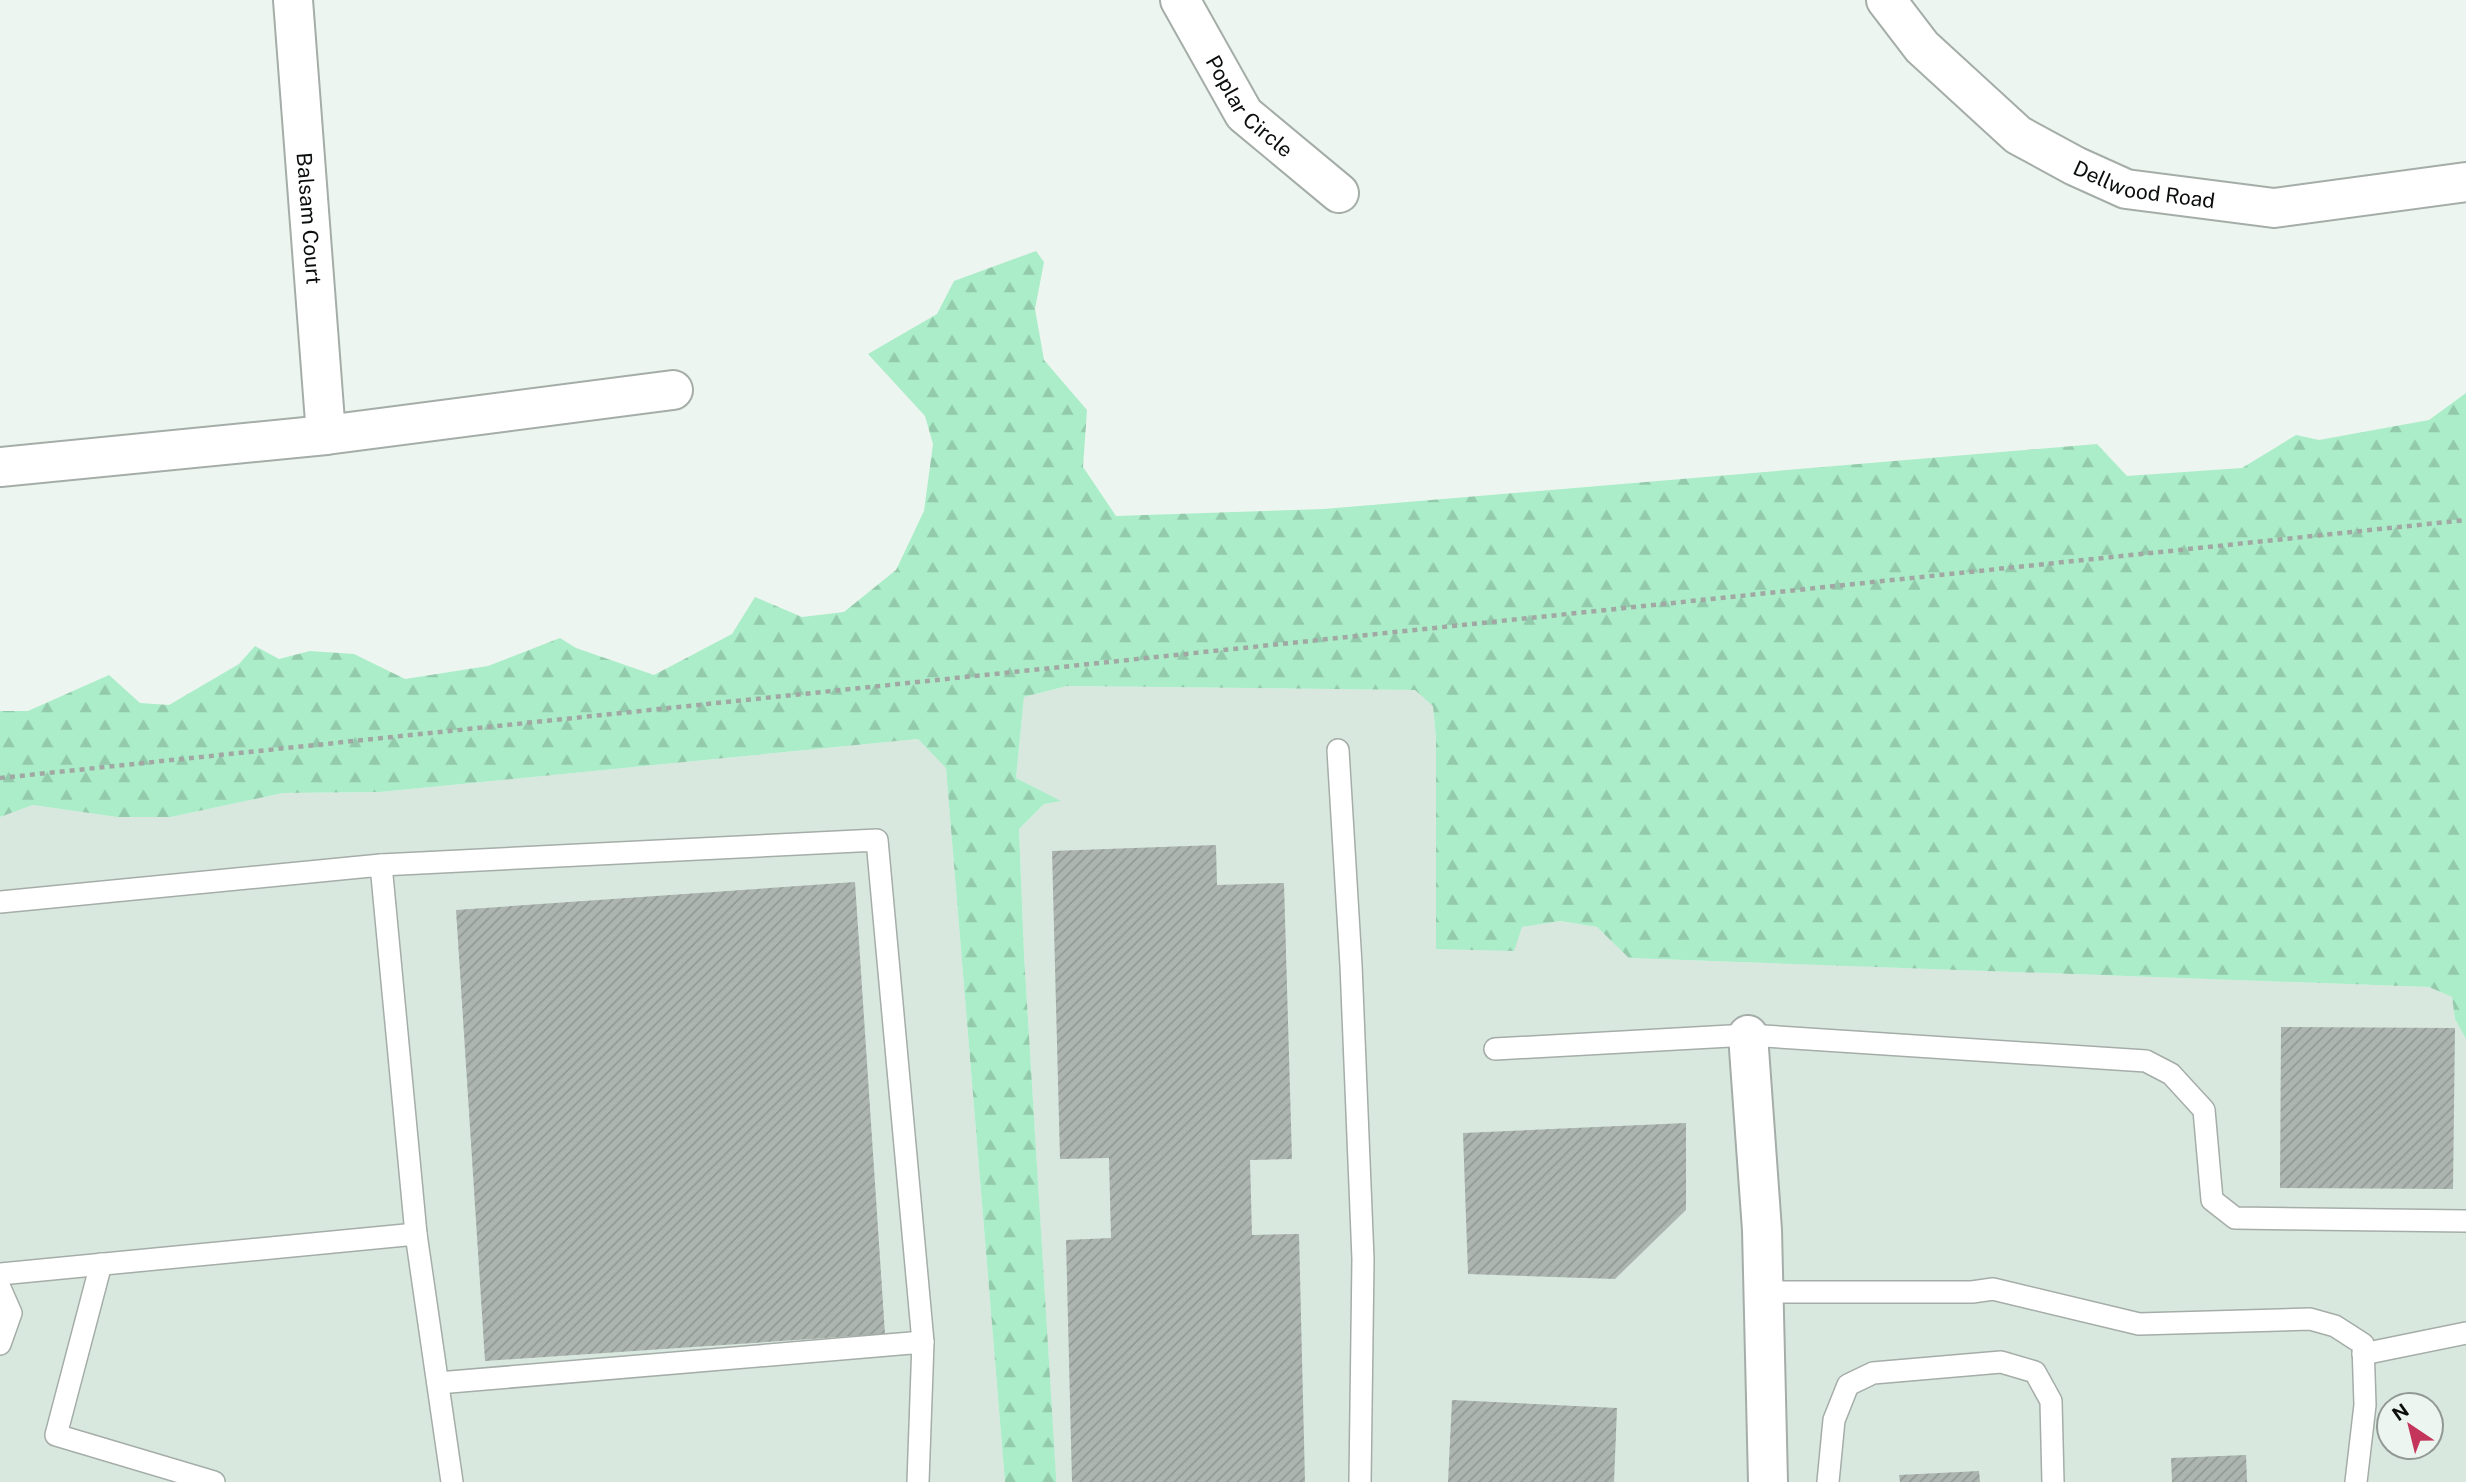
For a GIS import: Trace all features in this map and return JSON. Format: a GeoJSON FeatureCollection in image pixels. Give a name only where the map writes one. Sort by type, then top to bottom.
{"type":"FeatureCollection","features":[{"type":"Feature","properties":{"kind":"street","name":"Balsam Court"},"geometry":{"type":"LineString","coordinates":[[293,0],[326,435]]}},
{"type":"Feature","properties":{"kind":"street","name":"Poplar Circle"},"geometry":{"type":"LineString","coordinates":[[1180,0],[1244,114],[1339,193]]}},
{"type":"Feature","properties":{"kind":"street","name":"Dellwood Road"},"geometry":{"type":"LineString","coordinates":[[1886,0],[1922,47],[2018,135],[2075,166],[2126,189],[2274,208],[2466,183]]}},
{"type":"Feature","properties":{"kind":"street"},"geometry":{"type":"LineString","coordinates":[[0,467],[326,435],[673,390]]}},
{"type":"Feature","properties":{"kind":"street"},"geometry":{"type":"LineString","coordinates":[[1748,1035],[1762,1230],[1768,1482]]}},
{"type":"Feature","properties":{"kind":"lane"},"geometry":{"type":"LineString","coordinates":[[1338,750],[1351,965],[1363,1259],[1360,1482]]}},
{"type":"Feature","properties":{"kind":"lane"},"geometry":{"type":"LineString","coordinates":[[0,902],[381,865],[877,840],[923,1342],[918,1482]]}},
{"type":"Feature","properties":{"kind":"lane"},"geometry":{"type":"LineString","coordinates":[[381,865],[416,1234],[452,1482]]}},
{"type":"Feature","properties":{"kind":"lane"},"geometry":{"type":"LineString","coordinates":[[1495,1049],[1748,1035],[2146,1062],[2171,1074],[2204,1110],[2212,1200],[2235,1218],[2466,1221]]}},
{"type":"Feature","properties":{"kind":"lane"},"geometry":{"type":"LineString","coordinates":[[0,1274],[416,1234]]}},
{"type":"Feature","properties":{"kind":"lane"},"geometry":{"type":"LineString","coordinates":[[101,1264],[56,1435],[214,1482]]}},
{"type":"Feature","properties":{"kind":"lane"},"geometry":{"type":"LineString","coordinates":[[0,1288],[11,1312],[0,1344]]}},
{"type":"Feature","properties":{"kind":"lane"},"geometry":{"type":"LineString","coordinates":[[1763,1292],[1972,1292],[1993,1289],[2138,1324],[2311,1319],[2335,1326],[2363,1343],[2365,1405],[2356,1482]]}},
{"type":"Feature","properties":{"kind":"lane"},"geometry":{"type":"LineString","coordinates":[[2363,1354],[2466,1333]]}},
{"type":"Feature","properties":{"kind":"lane"},"geometry":{"type":"LineString","coordinates":[[438,1382],[923,1342]]}},
{"type":"Feature","properties":{"kind":"lane"},"geometry":{"type":"LineString","coordinates":[[1828,1482],[1834,1420],[1848,1385],[1873,1373],[2001,1362],[2035,1371],[2051,1401],[2053,1482]]}},
{"type":"Feature","properties":{"kind":"path"},"geometry":{"type":"LineString","coordinates":[[0,778],[2466,520]]}},
{"type":"Feature","properties":{"kind":"shaded area"},"geometry":{"type":"Polygon","coordinates":[[[1067,686],[1415,690],[1433,705],[1436,738],[1522,927],[1560,921],[1597,927],[1630,958],[2429,987],[2452,997],[2455,1019],[2466,1039],[2466,1482],[1056,1482],[1019,829],[1044,804],[1059,801],[1016,778],[1024,697],[1067,686]]]}},
{"type":"Feature","properties":{"kind":"shaded area"},"geometry":{"type":"Polygon","coordinates":[[[918,739],[946,767],[1005,1482],[0,1482],[0,817],[33,805],[117,817],[171,817],[283,793],[380,792],[918,739]]]}},
{"type":"Feature","properties":{"kind":"green space"},"geometry":{"type":"Polygon","coordinates":[[[1036,251],[1044,262],[1035,309],[1044,360],[1087,410],[1083,467],[1116,516],[1324,509],[2097,444],[2127,476],[2242,468],[2296,435],[2319,440],[2429,420],[2466,393],[2466,1039],[2455,1019],[2452,997],[2429,987],[1629,958],[1597,927],[1560,921],[1522,927],[1514,951],[1436,949],[1436,738],[1433,706],[1415,690],[1067,686],[1024,697],[1016,778],[1061,801],[1044,804],[1019,829],[1056,1482],[1005,1482],[946,768],[918,739],[380,792],[283,793],[171,817],[117,817],[33,805],[0,817],[0,711],[28,711],[109,675],[140,703],[169,705],[239,664],[255,646],[279,659],[310,651],[354,654],[405,679],[488,666],[560,638],[576,648],[654,675],[732,634],[755,597],[802,617],[844,612],[896,570],[924,511],[933,444],[925,416],[868,354],[937,314],[954,281],[1036,251]]]}},
{"type":"Feature","properties":{"kind":"building"},"geometry":{"type":"Polygon","coordinates":[[[1216,845],[1217,885],[1284,883],[1292,1159],[1250,1160],[1252,1235],[1299,1234],[1305,1482],[1072,1482],[1066,1240],[1111,1238],[1109,1158],[1060,1159],[1052,851],[1216,845]]]}},
{"type":"Feature","properties":{"kind":"building"},"geometry":{"type":"Polygon","coordinates":[[[855,882],[885,1334],[485,1361],[456,910],[855,882]]]}},
{"type":"Feature","properties":{"kind":"building"},"geometry":{"type":"Polygon","coordinates":[[[2281,1027],[2455,1028],[2453,1189],[2280,1188],[2281,1027]]]}},
{"type":"Feature","properties":{"kind":"building"},"geometry":{"type":"Polygon","coordinates":[[[1686,1123],[1686,1210],[1615,1279],[1468,1274],[1463,1133],[1686,1123]]]}},
{"type":"Feature","properties":{"kind":"building"},"geometry":{"type":"Polygon","coordinates":[[[1452,1400],[1617,1408],[1614,1482],[1448,1482],[1452,1400]]]}},
{"type":"Feature","properties":{"kind":"building"},"geometry":{"type":"Polygon","coordinates":[[[2246,1455],[2247,1482],[2172,1482],[2171,1458],[2246,1455]]]}},
{"type":"Feature","properties":{"kind":"building"},"geometry":{"type":"Polygon","coordinates":[[[1979,1471],[1980,1482],[1900,1482],[1899,1475],[1979,1471]]]}}]}
